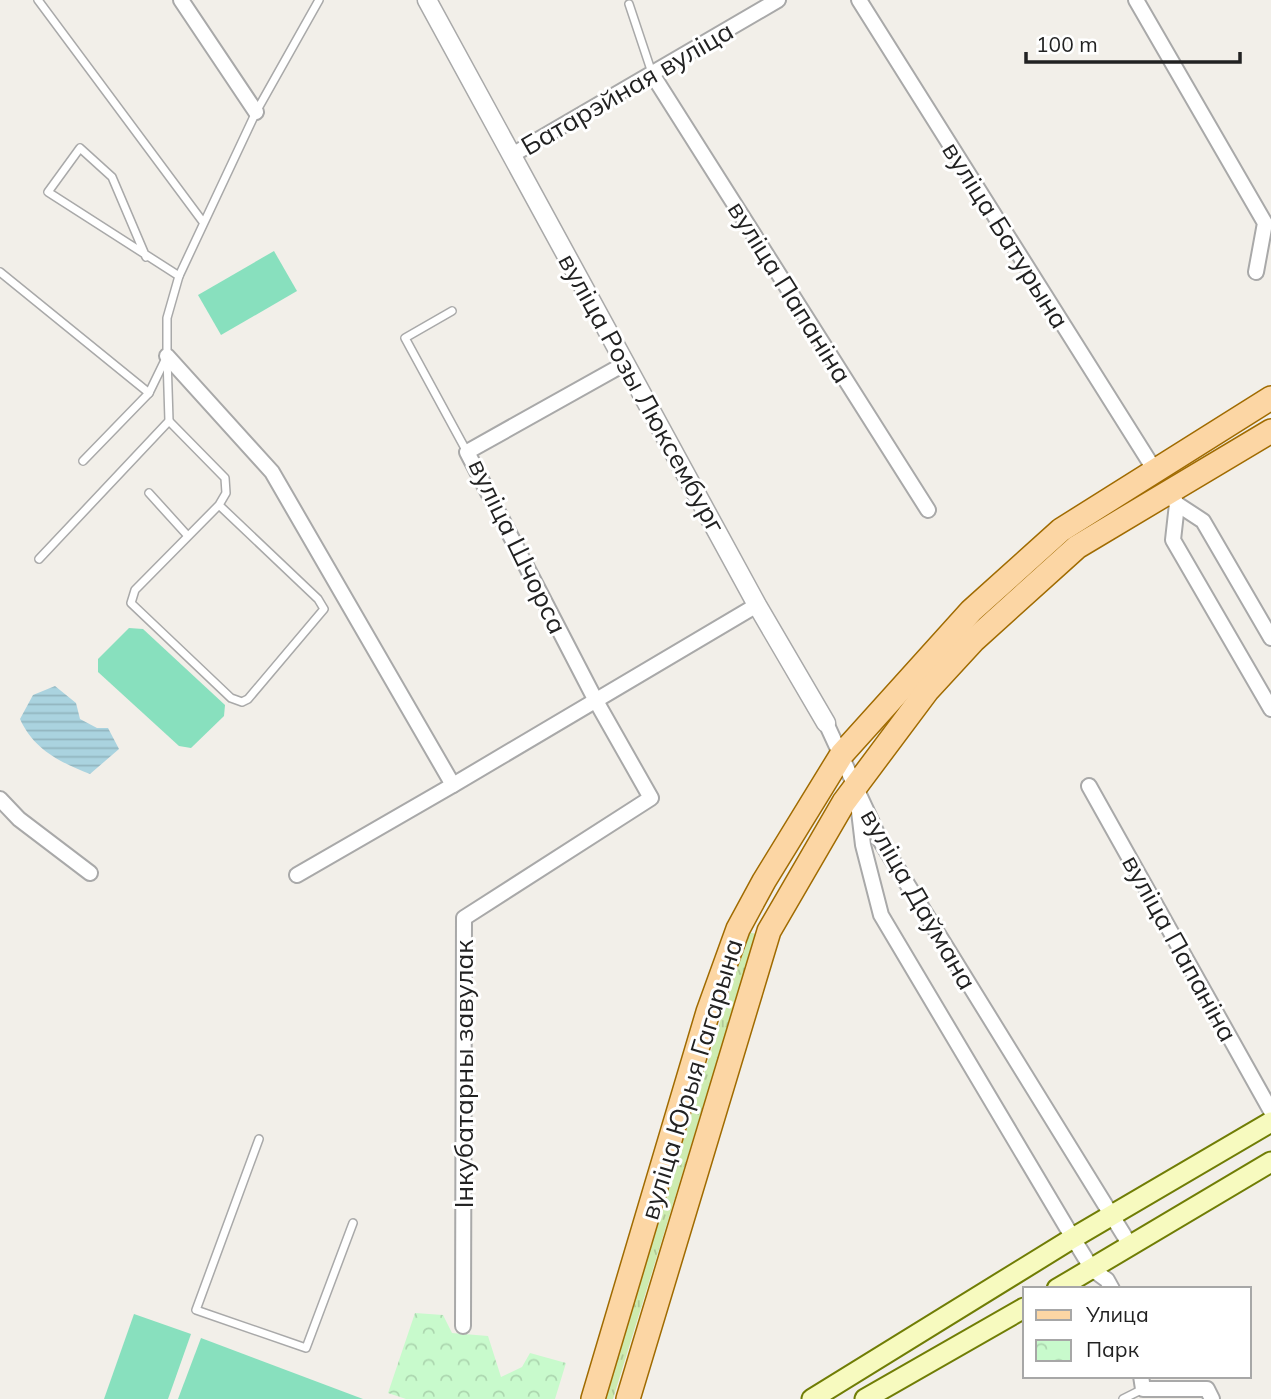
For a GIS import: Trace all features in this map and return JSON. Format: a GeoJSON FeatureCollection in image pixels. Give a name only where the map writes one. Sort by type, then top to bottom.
{"type":"FeatureCollection","features":[{"type":"Feature","properties":{"kind":"main road","name":"вуліца Юрыя Гагарына"},"geometry":{"type":"LineString","coordinates":[[593,1399],[708,1012],[738,929],[764,881],[842,754],[971,611],[1061,530],[1154,469],[1271,398]]}},
{"type":"Feature","properties":{"kind":"main road","name":"вуліца Юрыя Гагарына"},"geometry":{"type":"LineString","coordinates":[[628,1399],[769,931],[856,787],[927,691],[974,640],[1077,547],[1173,498],[1271,431]]}},
{"type":"Feature","properties":{"kind":"main road"},"geometry":{"type":"LineString","coordinates":[[812,1399],[1073,1238],[1271,1122]]}},
{"type":"Feature","properties":{"kind":"main road"},"geometry":{"type":"LineString","coordinates":[[1060,1287],[1271,1162]]}},
{"type":"Feature","properties":{"kind":"main road"},"geometry":{"type":"LineString","coordinates":[[866,1399],[1023,1309]]}},
{"type":"Feature","properties":{"kind":"street"},"geometry":{"type":"LineString","coordinates":[[181,0],[256,112]]}},
{"type":"Feature","properties":{"kind":"street","name":"вуліца Розы Люксембург"},"geometry":{"type":"LineString","coordinates":[[427,0],[757,605],[826,723],[856,787]]}},
{"type":"Feature","properties":{"kind":"street","name":"Батарэйная вуліца"},"geometry":{"type":"LineString","coordinates":[[512,155],[778,0]]}},
{"type":"Feature","properties":{"kind":"street","name":"вуліца Батурына"},"geometry":{"type":"LineString","coordinates":[[859,0],[1154,469]]}},
{"type":"Feature","properties":{"kind":"street"},"geometry":{"type":"LineString","coordinates":[[1136,0],[1265,223],[1256,272]]}},
{"type":"Feature","properties":{"kind":"street","name":"вуліца Папаніна"},"geometry":{"type":"LineString","coordinates":[[652,74],[928,510]]}},
{"type":"Feature","properties":{"kind":"street"},"geometry":{"type":"LineString","coordinates":[[167,356],[272,472],[453,785]]}},
{"type":"Feature","properties":{"kind":"street","name":"вуліца Шчорса"},"geometry":{"type":"LineString","coordinates":[[626,363],[467,452],[596,701],[651,798]]}},
{"type":"Feature","properties":{"kind":"street"},"geometry":{"type":"LineString","coordinates":[[1173,498],[1203,520],[1271,638]]}},
{"type":"Feature","properties":{"kind":"street"},"geometry":{"type":"LineString","coordinates":[[1173,498],[1173,540],[1271,709]]}},
{"type":"Feature","properties":{"kind":"street"},"geometry":{"type":"LineString","coordinates":[[296,875],[757,605]]}},
{"type":"Feature","properties":{"kind":"street","name":"вуліца Папаніна"},"geometry":{"type":"LineString","coordinates":[[1089,786],[1271,1111]]}},
{"type":"Feature","properties":{"kind":"street","name":"вуліца Даўмана"},"geometry":{"type":"LineString","coordinates":[[856,787],[880,840],[1130,1245]]}},
{"type":"Feature","properties":{"kind":"street","name":"вуліца Даўмана"},"geometry":{"type":"LineString","coordinates":[[856,787],[863,845],[881,915],[1092,1269],[1107,1280],[1111,1287]]}},
{"type":"Feature","properties":{"kind":"street","name":"Інкубатарны завулак"},"geometry":{"type":"LineString","coordinates":[[463,1326],[464,918],[651,798]]}},
{"type":"Feature","properties":{"kind":"street"},"geometry":{"type":"LineString","coordinates":[[0,799],[19,819],[90,873]]}},
{"type":"Feature","properties":{"kind":"street"},"geometry":{"type":"LineString","coordinates":[[1142,1383],[1207,1389],[1212,1399]]}},
{"type":"Feature","properties":{"kind":"lane"},"geometry":{"type":"LineString","coordinates":[[38,0],[203,222]]}},
{"type":"Feature","properties":{"kind":"lane"},"geometry":{"type":"LineString","coordinates":[[219,505],[318,599],[324,609],[273,671],[242,702],[231,698],[134,609],[131,603],[135,590],[219,505],[226,493],[225,478],[169,421],[167,318],[179,276],[203,222],[256,112],[319,0]]}},
{"type":"Feature","properties":{"kind":"lane"},"geometry":{"type":"LineString","coordinates":[[629,4],[652,74]]}},
{"type":"Feature","properties":{"kind":"lane"},"geometry":{"type":"LineString","coordinates":[[146,257],[112,177],[80,148],[48,192],[146,257],[179,276]]}},
{"type":"Feature","properties":{"kind":"lane"},"geometry":{"type":"LineString","coordinates":[[0,272],[149,393]]}},
{"type":"Feature","properties":{"kind":"lane"},"geometry":{"type":"LineString","coordinates":[[452,311],[405,338],[467,452]]}},
{"type":"Feature","properties":{"kind":"lane"},"geometry":{"type":"LineString","coordinates":[[83,461],[149,393],[167,356]]}},
{"type":"Feature","properties":{"kind":"lane"},"geometry":{"type":"LineString","coordinates":[[39,559],[169,421]]}},
{"type":"Feature","properties":{"kind":"lane"},"geometry":{"type":"LineString","coordinates":[[149,493],[187,535]]}},
{"type":"Feature","properties":{"kind":"lane"},"geometry":{"type":"LineString","coordinates":[[259,1139],[196,1310],[306,1348],[353,1223]]}},
{"type":"Feature","properties":{"kind":"lane"},"geometry":{"type":"LineString","coordinates":[[1122,1399],[1142,1383]]}},
{"type":"Feature","properties":{"kind":"green space"},"geometry":{"type":"Polygon","coordinates":[[[274,251],[297,291],[221,335],[198,295],[274,251]]]}},
{"type":"Feature","properties":{"kind":"green space"},"geometry":{"type":"Polygon","coordinates":[[[129,628],[143,629],[225,705],[224,716],[191,748],[179,746],[98,672],[98,659],[129,628]]]}},
{"type":"Feature","properties":{"kind":"green space"},"geometry":{"type":"Polygon","coordinates":[[[748,932],[756,934],[613,1399],[603,1399],[748,932]]]}},
{"type":"Feature","properties":{"kind":"green space"},"geometry":{"type":"Polygon","coordinates":[[[415,1313],[443,1315],[452,1333],[488,1336],[501,1377],[522,1367],[530,1353],[566,1363],[555,1399],[406,1399],[388,1393],[415,1313]]]}},
{"type":"Feature","properties":{"kind":"green space"},"geometry":{"type":"Polygon","coordinates":[[[134,1314],[191,1334],[168,1399],[104,1399],[134,1314]]]}},
{"type":"Feature","properties":{"kind":"green space"},"geometry":{"type":"Polygon","coordinates":[[[201,1338],[363,1399],[178,1399],[201,1338]]]}},
{"type":"Feature","properties":{"kind":"water"},"geometry":{"type":"Polygon","coordinates":[[[55,686],[76,703],[80,719],[97,728],[108,728],[119,749],[90,774],[68,765],[40,747],[20,719],[33,695],[55,686]]]}}]}
